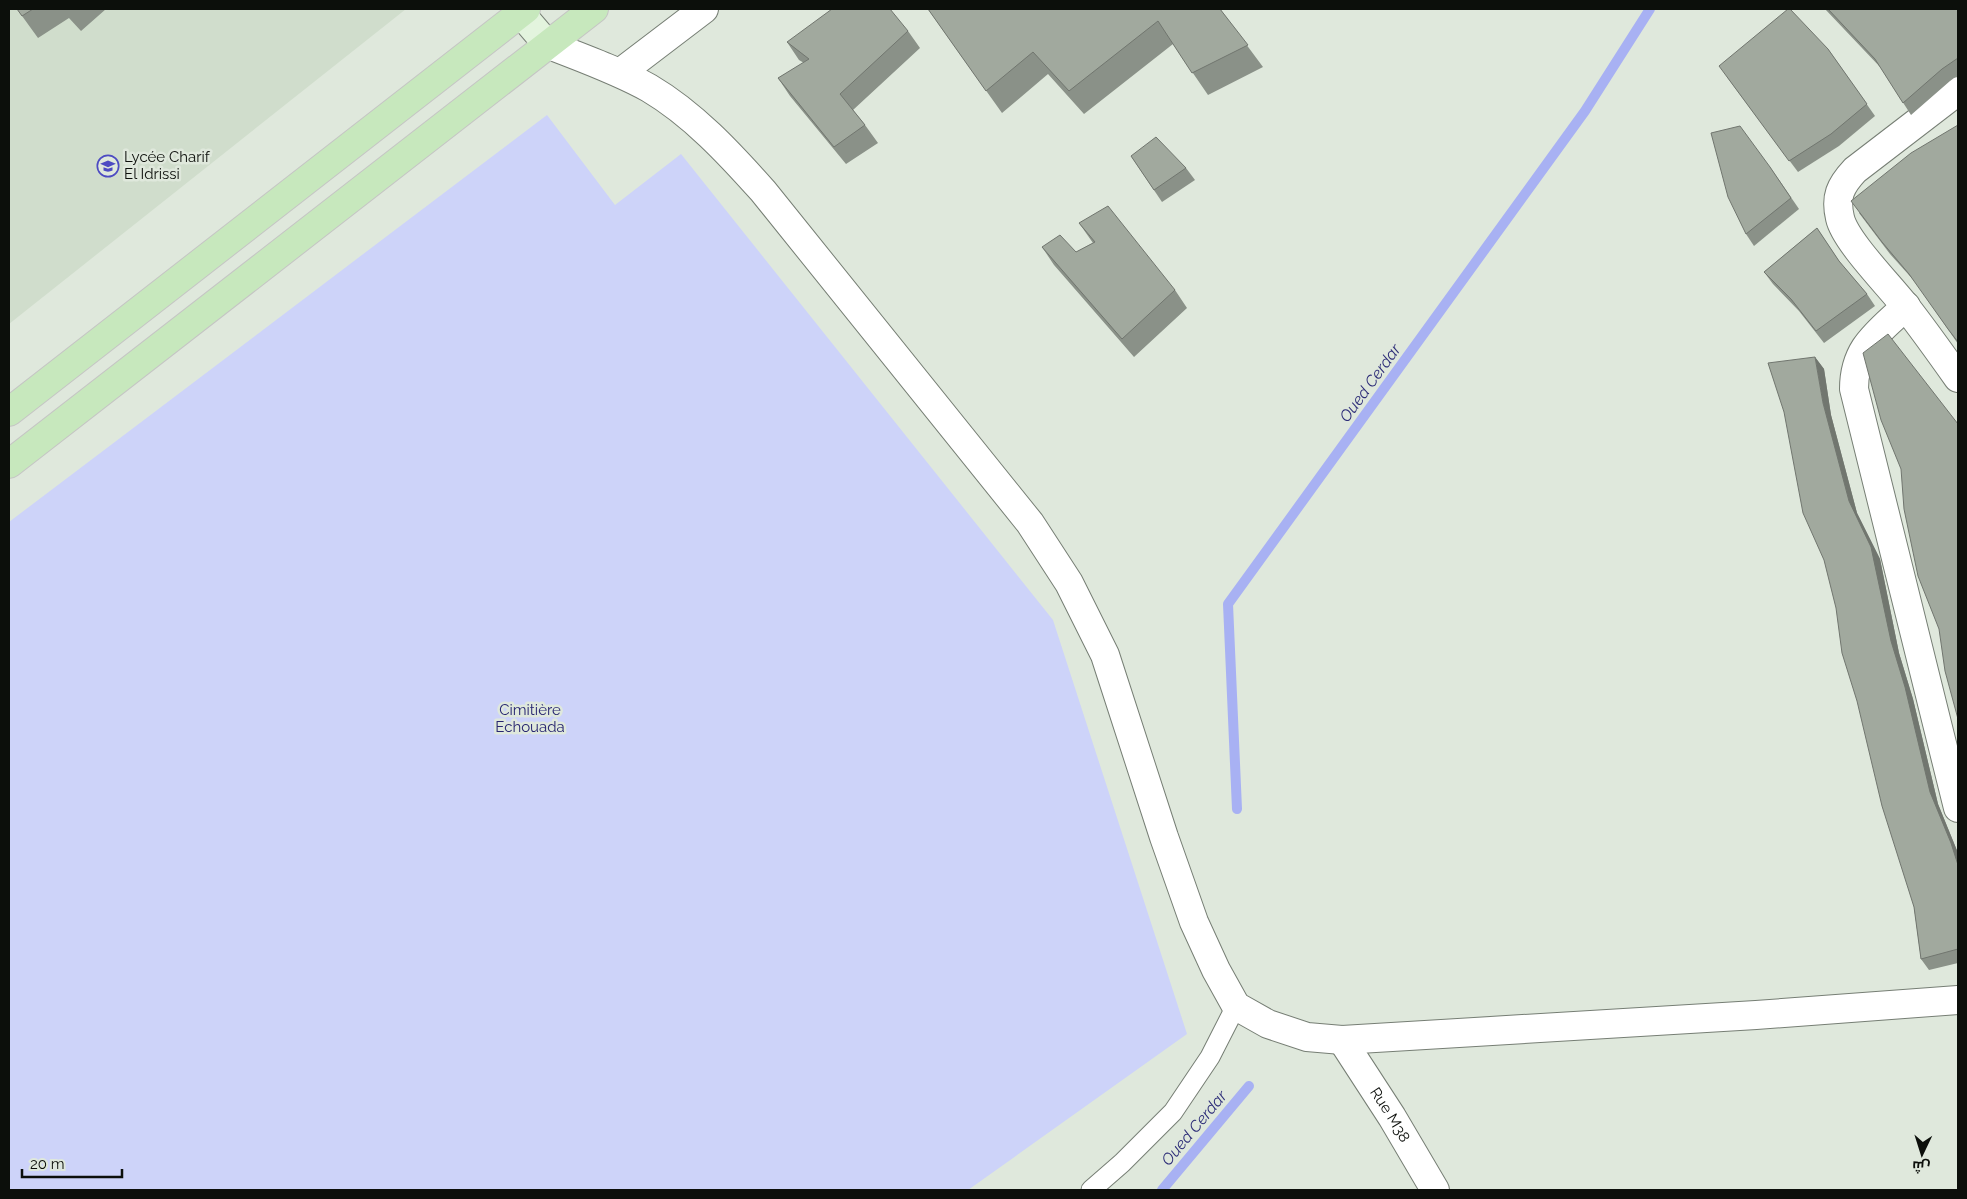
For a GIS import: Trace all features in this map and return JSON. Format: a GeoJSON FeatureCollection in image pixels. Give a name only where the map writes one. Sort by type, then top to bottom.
{"type":"FeatureCollection","features":[{"type":"Feature","properties":{"kind":"main road"},"geometry":{"type":"LineString","coordinates":[[9,464],[594,9]]}},
{"type":"Feature","properties":{"kind":"main road"},"geometry":{"type":"LineString","coordinates":[[9,412],[521,10],[548,44]]}},
{"type":"Feature","properties":{"kind":"street"},"geometry":{"type":"LineString","coordinates":[[620,73],[704,9]]}},
{"type":"Feature","properties":{"kind":"street"},"geometry":{"type":"LineString","coordinates":[[548,44],[620,73],[651,90],[720,144],[763,191],[1030,523],[1069,583],[1105,656],[1164,838],[1194,922],[1216,970],[1236,1006],[1268,1024],[1307,1037],[1342,1040],[1746,1016],[1958,1000]]}},
{"type":"Feature","properties":{"kind":"street"},"geometry":{"type":"LineString","coordinates":[[1958,91],[1854,170],[1842,183],[1839,193],[1840,218],[1844,230],[1906,306],[1958,378]]}},
{"type":"Feature","properties":{"kind":"street"},"geometry":{"type":"LineString","coordinates":[[1906,306],[1872,338],[1859,357],[1854,372],[1854,389],[1958,808]]}},
{"type":"Feature","properties":{"kind":"street","name":"Rue M38"},"geometry":{"type":"LineString","coordinates":[[1342,1040],[1392,1117],[1435,1190]]}},
{"type":"Feature","properties":{"kind":"lane"},"geometry":{"type":"LineString","coordinates":[[1091,1190],[1122,1163],[1173,1112],[1210,1057],[1236,1006]]}},
{"type":"Feature","properties":{"kind":"shaded area","name":"Lycée Charif El Idrissi"},"geometry":{"type":"Polygon","coordinates":[[[9,9],[406,9],[9,324],[9,9]]]}},
{"type":"Feature","properties":{"kind":"green space","name":"Cimitière Echouada"},"geometry":{"type":"Polygon","coordinates":[[[547,115],[615,205],[681,154],[1053,620],[1187,1034],[968,1190],[9,1190],[9,522],[547,115]]]}},
{"type":"Feature","properties":{"kind":"building"},"geometry":{"type":"Polygon","coordinates":[[[17,9],[33,9],[22,16],[17,9]]]}},
{"type":"Feature","properties":{"kind":"building"},"geometry":{"type":"Polygon","coordinates":[[[832,9],[890,9],[908,31],[840,94],[865,125],[834,147],[778,78],[809,59],[787,42],[832,9]]]}},
{"type":"Feature","properties":{"kind":"building"},"geometry":{"type":"Polygon","coordinates":[[[928,9],[1220,9],[1248,45],[1192,73],[1158,21],[1069,91],[1033,52],[986,91],[928,9]]]}},
{"type":"Feature","properties":{"kind":"building"},"geometry":{"type":"Polygon","coordinates":[[[1788,9],[1828,49],[1867,104],[1831,134],[1789,161],[1719,66],[1788,9]]]}},
{"type":"Feature","properties":{"kind":"building"},"geometry":{"type":"Polygon","coordinates":[[[1828,9],[1958,9],[1958,58],[1942,69],[1903,103],[1875,59],[1828,9]]]}},
{"type":"Feature","properties":{"kind":"building"},"geometry":{"type":"Polygon","coordinates":[[[1958,125],[1958,342],[1909,274],[1851,201],[1911,153],[1958,125]]]}},
{"type":"Feature","properties":{"kind":"building"},"geometry":{"type":"Polygon","coordinates":[[[1740,126],[1791,198],[1746,234],[1728,197],[1711,133],[1740,126]]]}},
{"type":"Feature","properties":{"kind":"building"},"geometry":{"type":"Polygon","coordinates":[[[1156,137],[1186,168],[1154,190],[1131,156],[1156,137]]]}},
{"type":"Feature","properties":{"kind":"building"},"geometry":{"type":"Polygon","coordinates":[[[1108,206],[1175,290],[1122,339],[1042,247],[1060,235],[1076,252],[1095,242],[1079,223],[1108,206]]]}},
{"type":"Feature","properties":{"kind":"building"},"geometry":{"type":"Polygon","coordinates":[[[1817,228],[1839,261],[1867,294],[1816,331],[1791,299],[1764,272],[1817,228]]]}},
{"type":"Feature","properties":{"kind":"building"},"geometry":{"type":"Polygon","coordinates":[[[1888,334],[1958,424],[1958,719],[1945,671],[1939,629],[1918,576],[1904,509],[1901,469],[1881,420],[1863,353],[1888,334]]]}},
{"type":"Feature","properties":{"kind":"building"},"geometry":{"type":"Polygon","coordinates":[[[1815,357],[1823,403],[1849,501],[1871,547],[1891,641],[1905,687],[1930,792],[1958,865],[1958,949],[1921,959],[1914,907],[1882,806],[1857,701],[1842,653],[1836,608],[1824,560],[1803,513],[1784,412],[1768,363],[1815,357]]]}},
{"type":"Feature","properties":{"kind":"waterway","name":"Oued Cerdar"},"geometry":{"type":"LineString","coordinates":[[1237,809],[1228,604],[1585,111],[1650,9]]}},
{"type":"Feature","properties":{"kind":"waterway","name":"Oued Cerdar"},"geometry":{"type":"LineString","coordinates":[[1162,1190],[1249,1086]]}},
{"type":"Feature","properties":{"kind":"place","name":"Lycée Charif El Idrissi"},"geometry":{"type":"Point","coordinates":[108,166]}}]}
